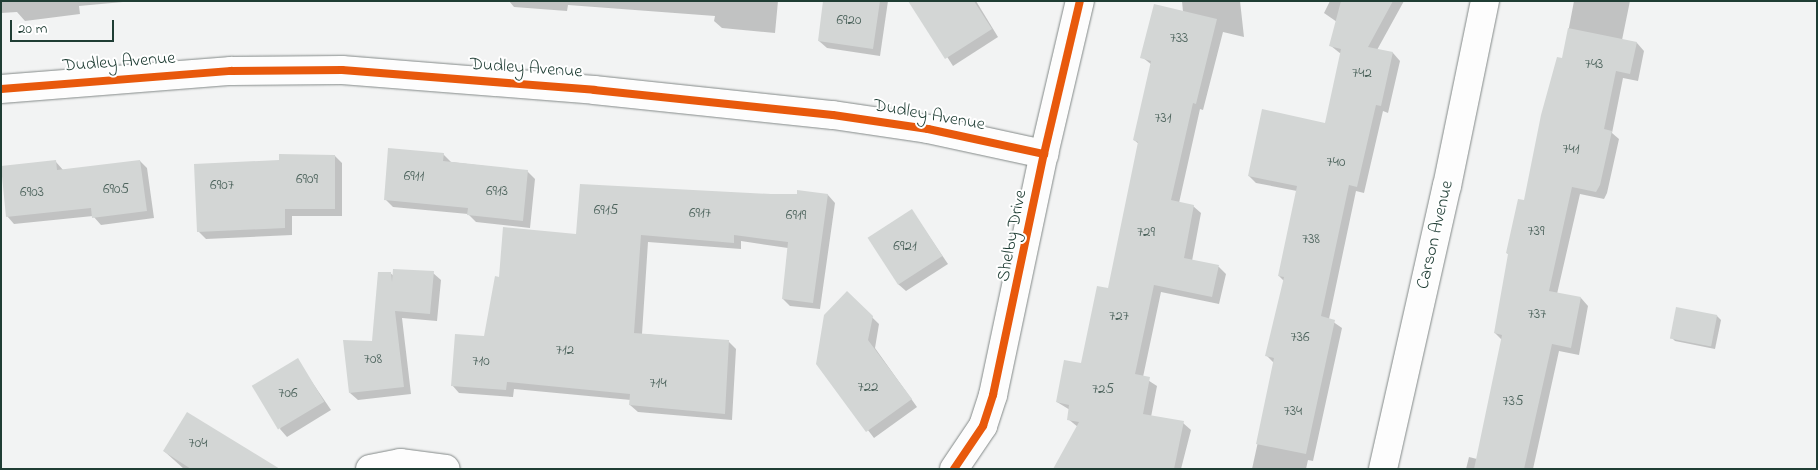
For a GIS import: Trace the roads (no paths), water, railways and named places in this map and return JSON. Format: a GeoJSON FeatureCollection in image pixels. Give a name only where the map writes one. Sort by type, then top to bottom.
{"type":"FeatureCollection","features":[{"type":"Feature","properties":{"kind":"street","name":"Shelby Drive"},"geometry":{"type":"LineString","coordinates":[[954,469],[983,426],[994,396],[1044,154],[1080,1]]}},
{"type":"Feature","properties":{"kind":"street","name":"Carson Avenue"},"geometry":{"type":"LineString","coordinates":[[1383,469],[1448,186],[1485,1]]}},
{"type":"Feature","properties":{"kind":"street","name":"Dudley Avenue"},"geometry":{"type":"LineString","coordinates":[[1,89],[231,71],[342,70],[594,90],[786,110],[928,129],[1044,154]]}},
{"type":"Feature","properties":{"kind":"street"},"geometry":{"type":"LineString","coordinates":[[370,469],[400,463],[446,469]]}}]}
